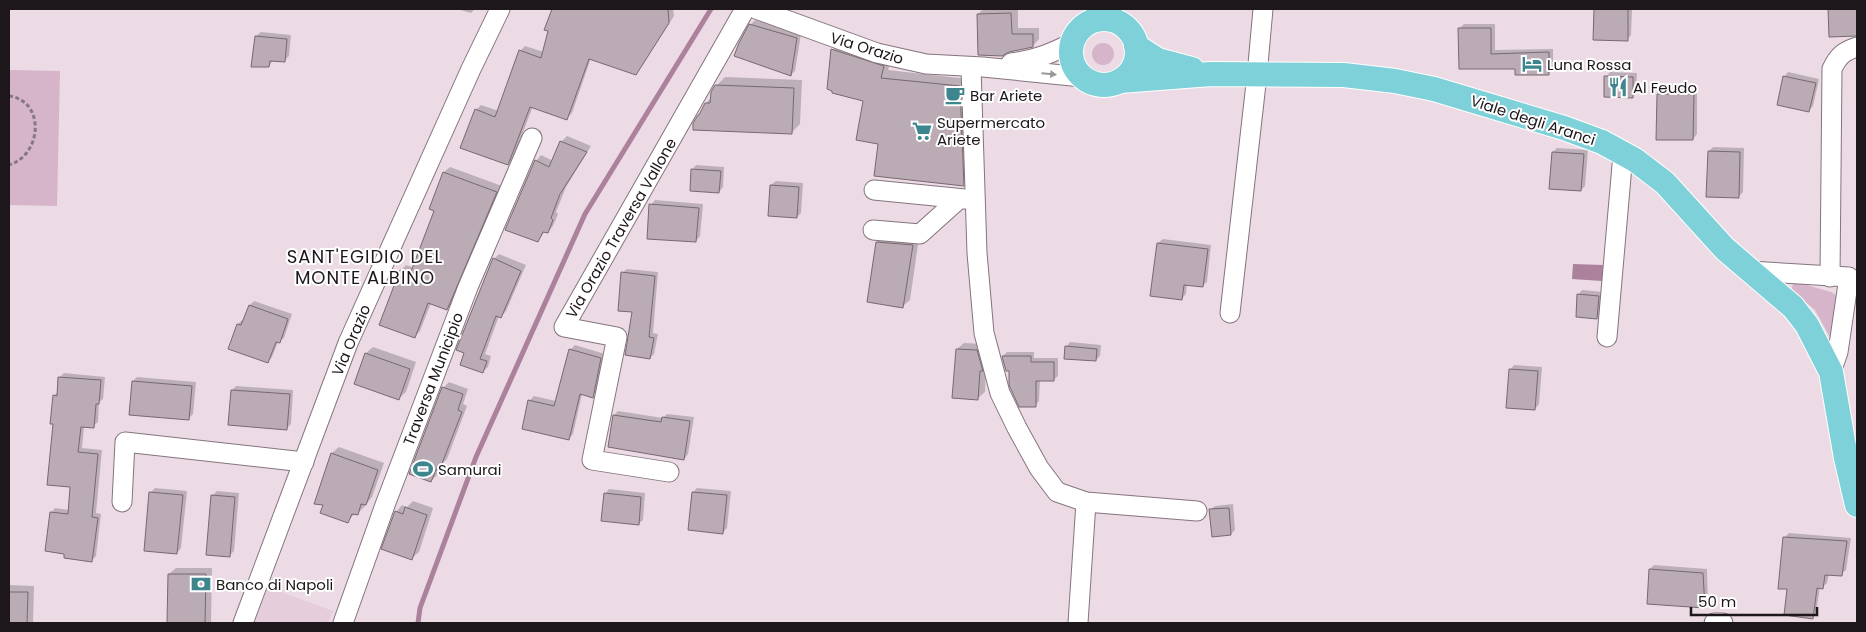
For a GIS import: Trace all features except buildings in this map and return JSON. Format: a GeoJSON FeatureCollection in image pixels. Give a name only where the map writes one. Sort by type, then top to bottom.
{"type":"FeatureCollection","features":[{"type":"Feature","properties":{"kind":"main road"},"geometry":{"type":"LineString","coordinates":[[1120,81],[1134,66],[1136,46],[1131,33],[1120,16],[1112,20],[1103,19],[1096,15],[1076,33],[1070,52],[1072,61],[1082,77],[1090,82],[1100,85],[1120,81],[1211,74]]}},
{"type":"Feature","properties":{"kind":"main road"},"geometry":{"type":"LineString","coordinates":[[1136,46],[1158,60],[1211,74]]}},
{"type":"Feature","properties":{"kind":"main road","name":"Viale degli Aranci"},"geometry":{"type":"LineString","coordinates":[[1211,74],[1344,75],[1395,81],[1434,89],[1564,128],[1602,142],[1635,160],[1665,183],[1725,249],[1793,307],[1808,325],[1831,372],[1846,458],[1857,505]]}},
{"type":"Feature","properties":{"kind":"street","name":"Via Orazio"},"geometry":{"type":"LineString","coordinates":[[243,623],[348,343],[499,9]]}},
{"type":"Feature","properties":{"kind":"street","name":"Via Orazio Traversa Vallone"},"geometry":{"type":"LineString","coordinates":[[669,472],[592,460],[617,337],[564,327],[640,196],[744,9]]}},
{"type":"Feature","properties":{"kind":"street","name":"Via Orazio"},"geometry":{"type":"LineString","coordinates":[[756,9],[877,53],[926,64],[977,67]]}},
{"type":"Feature","properties":{"kind":"street"},"geometry":{"type":"LineString","coordinates":[[1230,313],[1263,9]]}},
{"type":"Feature","properties":{"kind":"street"},"geometry":{"type":"LineString","coordinates":[[977,67],[1033,60],[1072,43]]}},
{"type":"Feature","properties":{"kind":"street"},"geometry":{"type":"LineString","coordinates":[[1831,372],[1838,352],[1845,277],[1832,69],[1840,55],[1847,50],[1857,47]]}},
{"type":"Feature","properties":{"kind":"street"},"geometry":{"type":"LineString","coordinates":[[977,67],[1082,77]]}},
{"type":"Feature","properties":{"kind":"street"},"geometry":{"type":"LineString","coordinates":[[977,67],[967,199],[977,253],[984,332],[1000,393],[1039,468],[1057,492],[1086,502],[1197,511]]}},
{"type":"Feature","properties":{"kind":"street","name":"Traversa Municipio"},"geometry":{"type":"LineString","coordinates":[[343,623],[385,505],[468,287],[532,138]]}},
{"type":"Feature","properties":{"kind":"street"},"geometry":{"type":"LineString","coordinates":[[1607,337],[1624,154]]}},
{"type":"Feature","properties":{"kind":"street"},"geometry":{"type":"LineString","coordinates":[[874,190],[967,199]]}},
{"type":"Feature","properties":{"kind":"street"},"geometry":{"type":"LineString","coordinates":[[873,230],[920,234],[967,199]]}},
{"type":"Feature","properties":{"kind":"street"},"geometry":{"type":"LineString","coordinates":[[1749,271],[1845,277]]}},
{"type":"Feature","properties":{"kind":"street"},"geometry":{"type":"LineString","coordinates":[[122,502],[126,442],[304,462]]}},
{"type":"Feature","properties":{"kind":"street"},"geometry":{"type":"LineString","coordinates":[[1078,623],[1086,502]]}},
{"type":"Feature","properties":{"kind":"street"},"geometry":{"type":"LineString","coordinates":[[1714,623],[1722,623]]}},
{"type":"Feature","properties":{"kind":"path"},"geometry":{"type":"LineString","coordinates":[[9,96],[15,97],[28,105],[33,115],[35,138],[27,153],[9,165]]}},
{"type":"Feature","properties":{"kind":"shaded area"},"geometry":{"type":"Polygon","coordinates":[[[1103,43],[1111,46],[1114,54],[1111,62],[1103,65],[1095,62],[1092,54],[1095,46],[1103,43]]]}},
{"type":"Feature","properties":{"kind":"shaded area"},"geometry":{"type":"Polygon","coordinates":[[[9,70],[60,71],[57,206],[9,205],[9,70]]]}},
{"type":"Feature","properties":{"kind":"shaded area"},"geometry":{"type":"Polygon","coordinates":[[[1573,264],[1603,265],[1602,281],[1572,279],[1573,264]]]}},
{"type":"Feature","properties":{"kind":"shaded area"},"geometry":{"type":"Polygon","coordinates":[[[1796,282],[1836,295],[1838,299],[1832,341],[1815,310],[1791,290],[1796,282]]]}},
{"type":"Feature","properties":{"kind":"shaded area"},"geometry":{"type":"Polygon","coordinates":[[[268,587],[333,611],[328,623],[254,623],[268,587]]]}},
{"type":"Feature","properties":{"kind":"waterway"},"geometry":{"type":"LineString","coordinates":[[418,623],[420,608],[476,457],[585,214],[711,9]]}},
{"type":"Feature","properties":{"kind":"place","name":"Luna Rossa"},"geometry":{"type":"Point","coordinates":[1532,64]}},
{"type":"Feature","properties":{"kind":"place","name":"Al Feudo"},"geometry":{"type":"Point","coordinates":[1618,87]}},
{"type":"Feature","properties":{"kind":"place","name":"Bar Ariete"},"geometry":{"type":"Point","coordinates":[955,95]}},
{"type":"Feature","properties":{"kind":"place","name":"Supermercato Ariete"},"geometry":{"type":"Point","coordinates":[922,131]}},
{"type":"Feature","properties":{"kind":"place","name":"Samurai"},"geometry":{"type":"Point","coordinates":[423,469]}},
{"type":"Feature","properties":{"kind":"place","name":"Banco di Napoli"},"geometry":{"type":"Point","coordinates":[201,584]}},
{"type":"Feature","properties":{"kind":"district","name":"SANT'EGIDIO DEL MONTE ALBINO"},"geometry":{"type":"Point","coordinates":[365,266]}}]}
